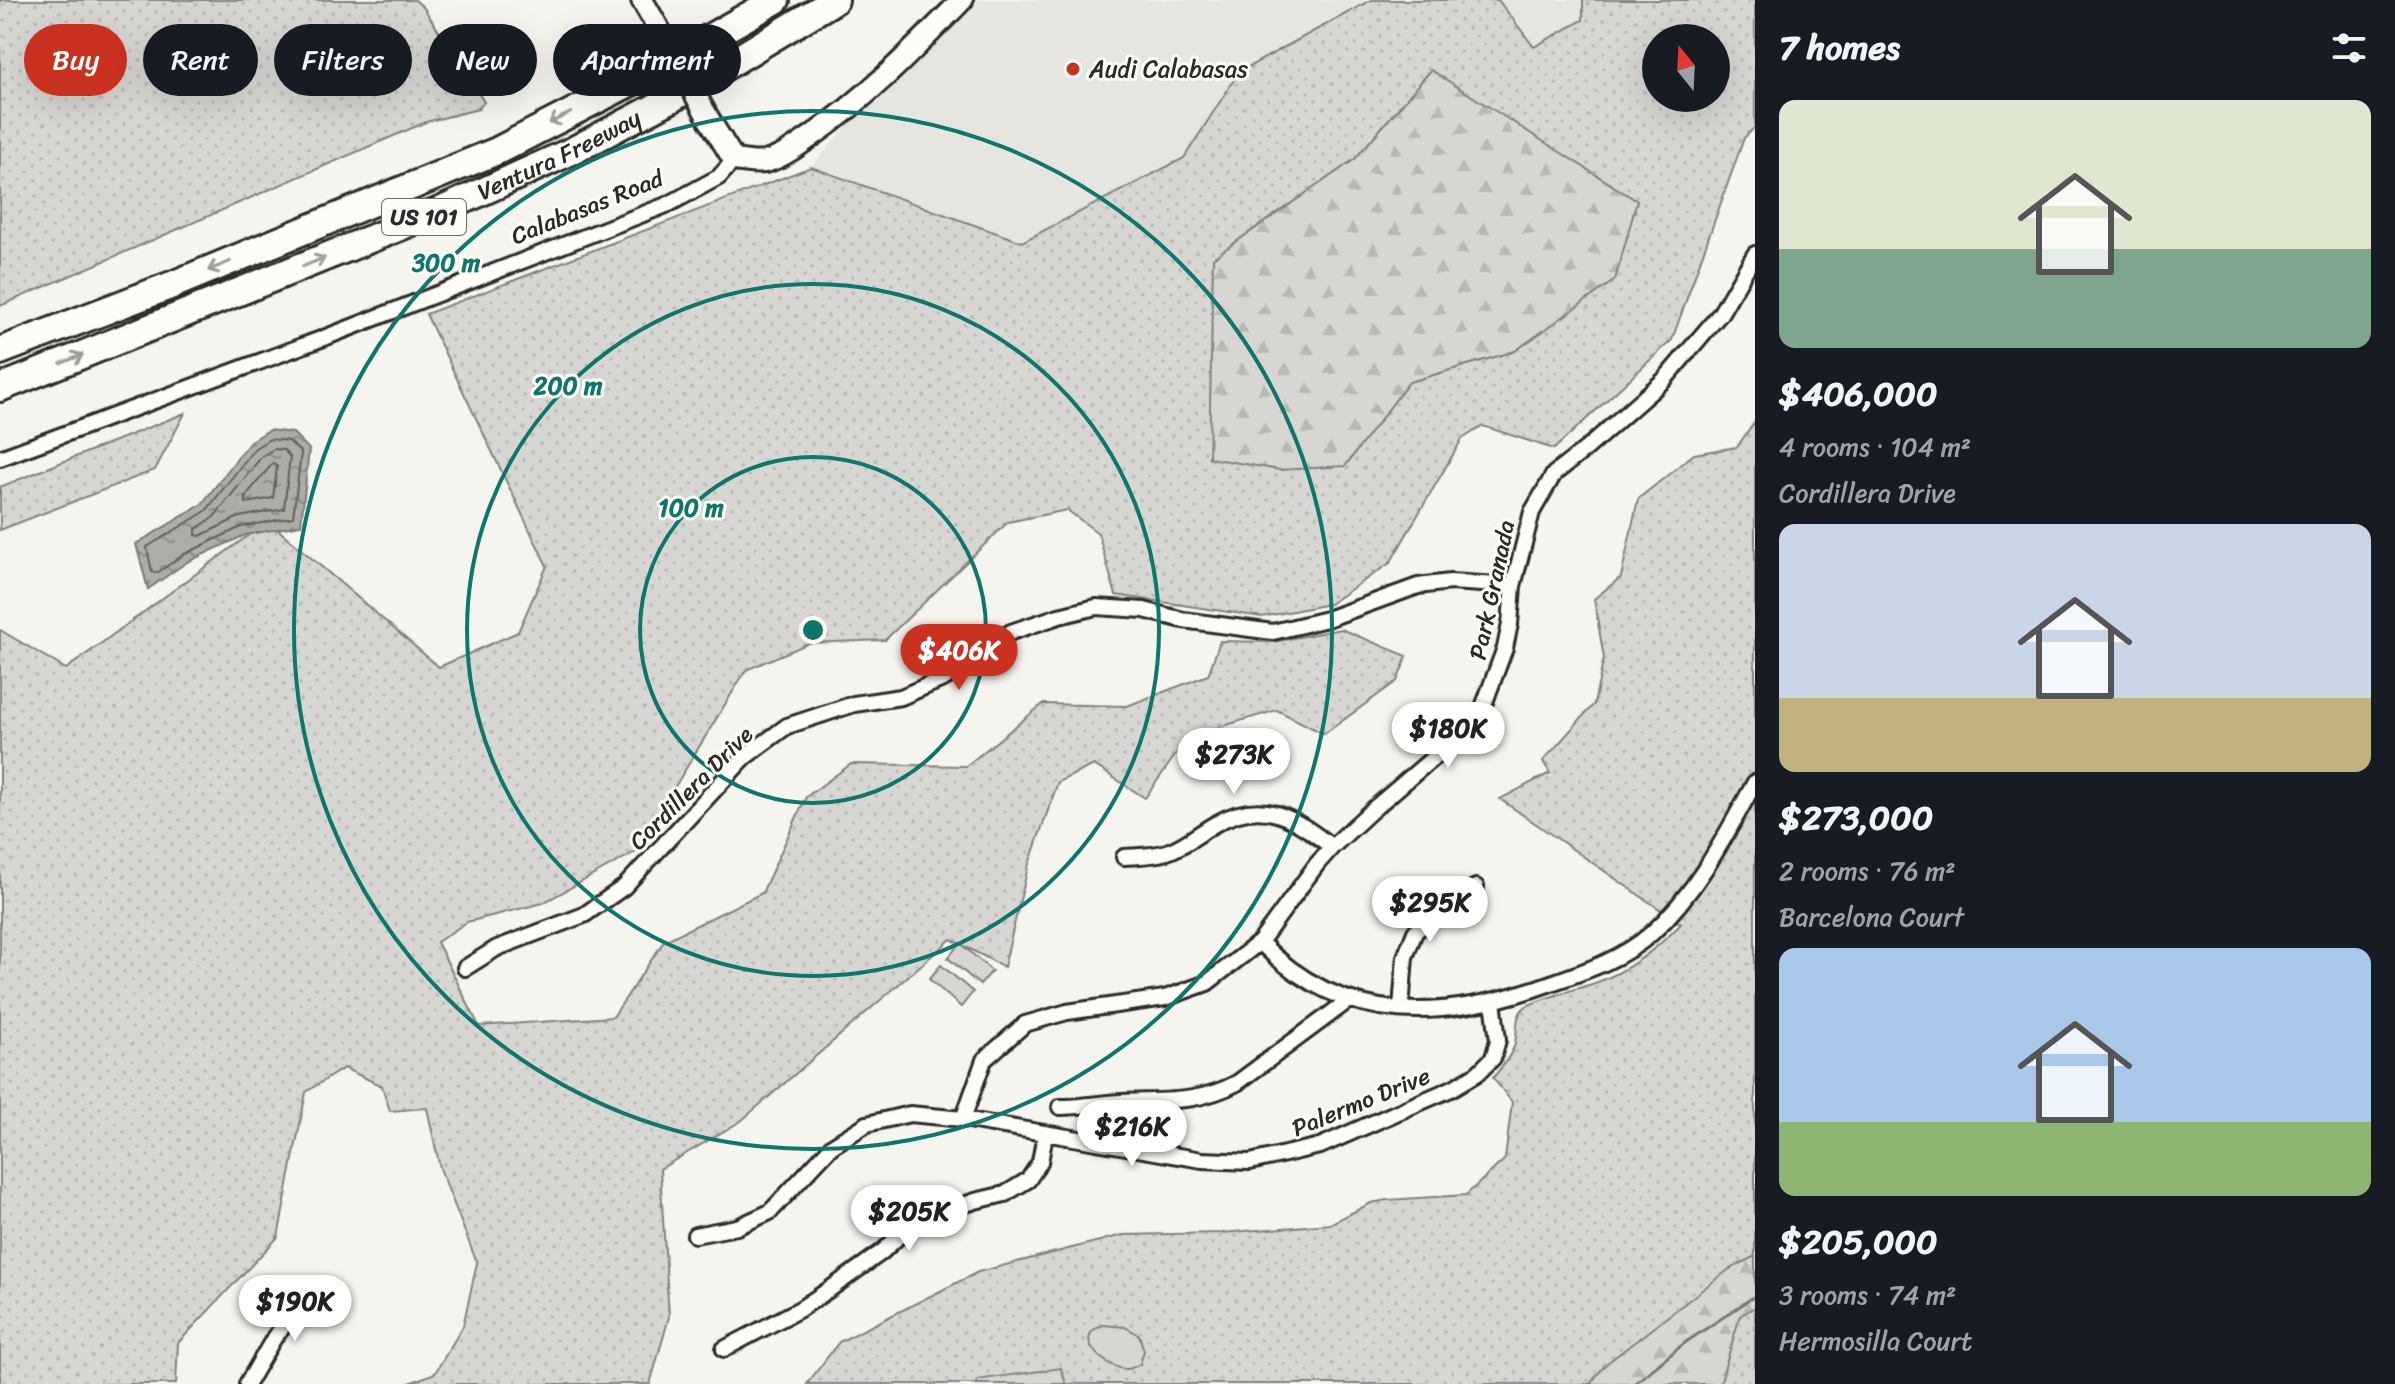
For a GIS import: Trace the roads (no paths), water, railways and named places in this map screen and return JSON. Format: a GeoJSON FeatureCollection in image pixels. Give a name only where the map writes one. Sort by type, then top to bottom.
{"type":"FeatureCollection","features":[{"type":"Feature","properties":{"kind":"highway","name":"Ventura Freeway"},"geometry":{"type":"LineString","coordinates":[[0,351],[172,285],[497,151],[637,79],[776,0]]}},
{"type":"Feature","properties":{"kind":"highway","name":"Ventura Freeway"},"geometry":{"type":"LineString","coordinates":[[0,388],[442,210],[574,150],[673,98],[835,0]]}},
{"type":"Feature","properties":{"kind":"main road"},"geometry":{"type":"LineString","coordinates":[[642,0],[734,160],[751,162],[769,161],[829,124],[904,59],[962,0]]}},
{"type":"Feature","properties":{"kind":"street","name":"Calabasas Road"},"geometry":{"type":"LineString","coordinates":[[0,458],[321,339],[669,204],[719,177],[734,160]]}},
{"type":"Feature","properties":{"kind":"street","name":"Park Granada"},"geometry":{"type":"LineString","coordinates":[[963,1119],[984,1060],[1025,1024],[1067,1012],[1165,998],[1207,983],[1260,942],[1332,847],[1440,752],[1482,710],[1505,648],[1513,586],[1532,512],[1554,474],[1664,380],[1720,314],[1755,254]]}},
{"type":"Feature","properties":{"kind":"street","name":"Cordillera Drive"},"geometry":{"type":"LineString","coordinates":[[465,968],[497,948],[584,915],[624,887],[745,757],[787,726],[854,704],[901,697],[945,678],[1011,632],[1096,607],[1144,610],[1183,620],[1273,632],[1327,619],[1418,586],[1450,582],[1513,586]]}},
{"type":"Feature","properties":{"kind":"street"},"geometry":{"type":"LineString","coordinates":[[1260,942],[1300,978],[1329,993],[1367,1006],[1434,1011],[1468,1007],[1523,994],[1615,959],[1652,933],[1691,889],[1720,846],[1755,782]]}},
{"type":"Feature","properties":{"kind":"street"},"geometry":{"type":"LineString","coordinates":[[1124,857],[1165,853],[1231,816],[1253,812],[1286,816],[1332,847]]}},
{"type":"Feature","properties":{"kind":"street"},"geometry":{"type":"LineString","coordinates":[[1401,1009],[1405,957],[1415,932],[1454,898],[1476,887]]}},
{"type":"Feature","properties":{"kind":"street"},"geometry":{"type":"LineString","coordinates":[[1060,1107],[1190,1100],[1222,1091],[1349,1000]]}},
{"type":"Feature","properties":{"kind":"street","name":"Palermo Drive"},"geometry":{"type":"LineString","coordinates":[[695,1235],[737,1227],[770,1212],[832,1146],[867,1124],[910,1114],[963,1119],[1202,1160],[1250,1162],[1320,1146],[1453,1088],[1478,1073],[1493,1058],[1498,1040],[1493,1001]]}},
{"type":"Feature","properties":{"kind":"street"},"geometry":{"type":"LineString","coordinates":[[724,1349],[820,1296],[882,1252],[914,1222],[1005,1194],[1028,1180],[1040,1162],[1045,1134]]}},
{"type":"Feature","properties":{"kind":"street"},"geometry":{"type":"LineString","coordinates":[[247,1384],[274,1338],[292,1315],[331,1290]]}},
{"type":"Feature","properties":{"kind":"water"},"geometry":{"type":"Polygon","coordinates":[[[269,430],[293,433],[309,449],[301,525],[245,535],[187,562],[148,589],[136,544],[201,505],[250,442],[269,430]]]}},
{"type":"Feature","properties":{"kind":"waterway"},"geometry":{"type":"LineString","coordinates":[[1634,1384],[1686,1342],[1755,1296]]}},
{"type":"Feature","properties":{"kind":"place","name":"Audi Calabasas"},"geometry":{"type":"Point","coordinates":[1073,69]}}]}
